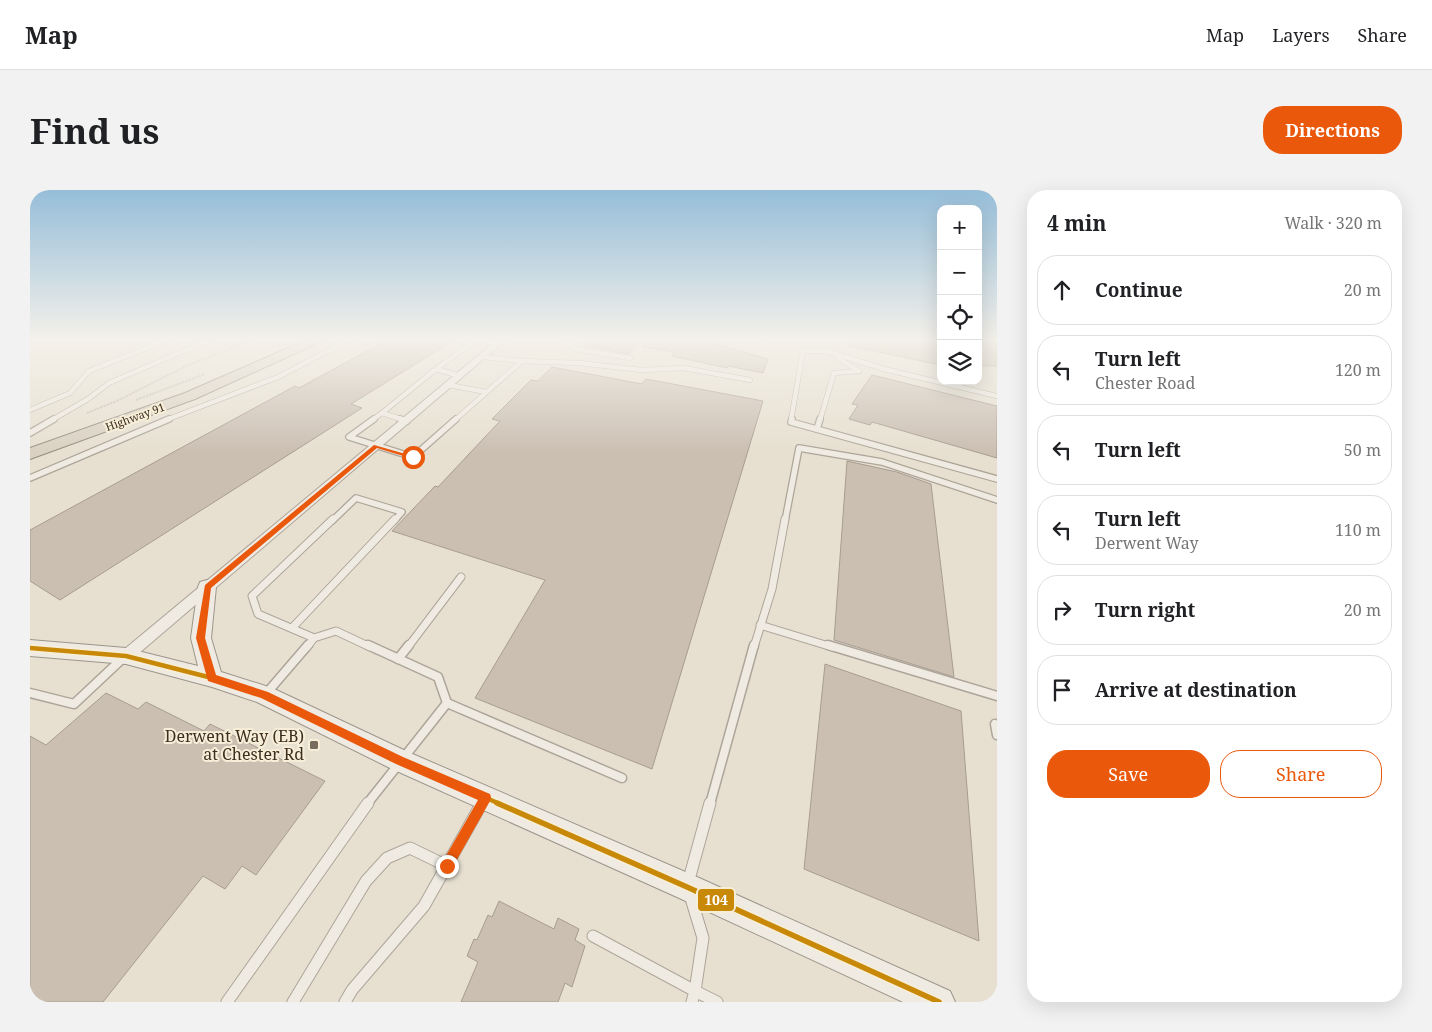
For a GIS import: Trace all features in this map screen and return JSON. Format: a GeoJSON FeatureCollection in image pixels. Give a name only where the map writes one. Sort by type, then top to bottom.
{"type":"FeatureCollection","features":[{"type":"Feature","properties":{"kind":"highway","name":"Highway 91"},"geometry":{"type":"LineString","coordinates":[[30,443],[214,377]]}},
{"type":"Feature","properties":{"kind":"highway","name":"Highway 91"},"geometry":{"type":"LineString","coordinates":[[30,454],[190,396],[232,377]]}},
{"type":"Feature","properties":{"kind":"street"},"geometry":{"type":"LineString","coordinates":[[126,656],[459,377]]}},
{"type":"Feature","properties":{"kind":"street"},"geometry":{"type":"LineString","coordinates":[[208,587],[201,638],[212,678]]}},
{"type":"Feature","properties":{"kind":"street"},"geometry":{"type":"LineString","coordinates":[[30,648],[126,656],[212,678],[264,695],[399,760],[687,887],[939,1002]]}},
{"type":"Feature","properties":{"kind":"lane"},"geometry":{"type":"LineString","coordinates":[[30,410],[70,393],[84,377]]}},
{"type":"Feature","properties":{"kind":"lane"},"geometry":{"type":"LineString","coordinates":[[30,433],[88,399],[109,383],[123,377]]}},
{"type":"Feature","properties":{"kind":"lane"},"geometry":{"type":"LineString","coordinates":[[30,478],[153,425],[278,377]]}},
{"type":"Feature","properties":{"kind":"lane"},"geometry":{"type":"LineString","coordinates":[[426,377],[349,437],[413,457],[504,377]]}},
{"type":"Feature","properties":{"kind":"lane"},"geometry":{"type":"LineString","coordinates":[[733,377],[750,380]]}},
{"type":"Feature","properties":{"kind":"lane"},"geometry":{"type":"LineString","coordinates":[[799,377],[791,422],[997,479]]}},
{"type":"Feature","properties":{"kind":"lane"},"geometry":{"type":"LineString","coordinates":[[817,429],[833,377]]}},
{"type":"Feature","properties":{"kind":"lane"},"geometry":{"type":"LineString","coordinates":[[922,377],[997,396]]}},
{"type":"Feature","properties":{"kind":"lane"},"geometry":{"type":"LineString","coordinates":[[449,385],[486,392]]}},
{"type":"Feature","properties":{"kind":"lane"},"geometry":{"type":"LineString","coordinates":[[382,413],[406,421]]}},
{"type":"Feature","properties":{"kind":"lane"},"geometry":{"type":"LineString","coordinates":[[693,996],[703,938],[687,887],[760,625],[772,589],[799,448],[882,462],[997,500]]}},
{"type":"Feature","properties":{"kind":"lane"},"geometry":{"type":"LineString","coordinates":[[292,628],[402,512],[356,498],[252,596],[258,614],[314,638]]}},
{"type":"Feature","properties":{"kind":"lane"},"geometry":{"type":"LineString","coordinates":[[398,659],[460,577]]}},
{"type":"Feature","properties":{"kind":"lane"},"geometry":{"type":"LineString","coordinates":[[760,625],[997,696]]}},
{"type":"Feature","properties":{"kind":"lane"},"geometry":{"type":"LineString","coordinates":[[264,695],[314,638],[336,631],[438,677],[447,703],[622,778]]}},
{"type":"Feature","properties":{"kind":"lane"},"geometry":{"type":"LineString","coordinates":[[30,693],[74,704],[126,656]]}},
{"type":"Feature","properties":{"kind":"lane"},"geometry":{"type":"LineString","coordinates":[[227,1002],[314,876],[399,760],[447,703]]}},
{"type":"Feature","properties":{"kind":"lane"},"geometry":{"type":"LineString","coordinates":[[997,725],[995,724],[997,735]]}},
{"type":"Feature","properties":{"kind":"lane"},"geometry":{"type":"LineString","coordinates":[[345,1002],[352,990],[424,906],[486,797]]}},
{"type":"Feature","properties":{"kind":"lane"},"geometry":{"type":"LineString","coordinates":[[293,1002],[366,882],[387,858],[410,848],[447,866]]}},
{"type":"Feature","properties":{"kind":"lane"},"geometry":{"type":"LineString","coordinates":[[593,936],[693,996],[717,1002]]}},
{"type":"Feature","properties":{"kind":"path"},"geometry":{"type":"LineString","coordinates":[[86,414],[164,377]]}},
{"type":"Feature","properties":{"kind":"path"},"geometry":{"type":"LineString","coordinates":[[132,401],[197,377]]}},
{"type":"Feature","properties":{"kind":"building"},"geometry":{"type":"Polygon","coordinates":[[[319,377],[395,377],[351,404],[362,408],[60,600],[30,581],[30,530],[295,386],[299,388],[319,377]]]}},
{"type":"Feature","properties":{"kind":"building"},"geometry":{"type":"Polygon","coordinates":[[[542,377],[604,377],[642,384],[646,379],[763,401],[652,769],[475,698],[545,580],[392,531],[435,486],[438,487],[500,421],[492,419],[531,380],[538,381],[542,377]]]}},
{"type":"Feature","properties":{"kind":"building"},"geometry":{"type":"Polygon","coordinates":[[[871,377],[880,377],[997,406],[997,458],[872,422],[870,425],[849,419],[858,405],[852,404],[871,377]]]}},
{"type":"Feature","properties":{"kind":"building"},"geometry":{"type":"Polygon","coordinates":[[[847,461],[897,472],[931,484],[954,677],[834,640],[847,461]]]}},
{"type":"Feature","properties":{"kind":"building"},"geometry":{"type":"Polygon","coordinates":[[[825,664],[961,711],[979,941],[804,869],[825,664]]]}},
{"type":"Feature","properties":{"kind":"building"},"geometry":{"type":"Polygon","coordinates":[[[106,693],[138,709],[146,702],[204,731],[210,724],[325,781],[256,875],[242,866],[225,889],[203,876],[103,1002],[30,1002],[30,736],[46,745],[106,693]]]}},
{"type":"Feature","properties":{"kind":"building"},"geometry":{"type":"Polygon","coordinates":[[[499,901],[554,929],[558,918],[579,929],[575,940],[585,946],[572,987],[565,983],[558,1002],[461,1002],[478,962],[467,956],[474,939],[477,940],[488,915],[492,917],[499,901]]]}},
{"type":"Feature","properties":{"kind":"transit line","name":"104"},"geometry":{"type":"LineString","coordinates":[[30,648],[126,656],[212,678],[264,695],[399,760],[687,887],[939,1002]]}},
{"type":"Feature","properties":{"kind":"place","name":"Derwent Way (EB) at Chester Rd"},"geometry":{"type":"Point","coordinates":[314,745]}},
{"type":"Feature","properties":{"kind":"route"},"geometry":{"type":"LineString","coordinates":[[413,457],[376,446],[208,587],[201,638],[212,678],[264,695],[399,760],[486,797],[447,866]]}}]}
